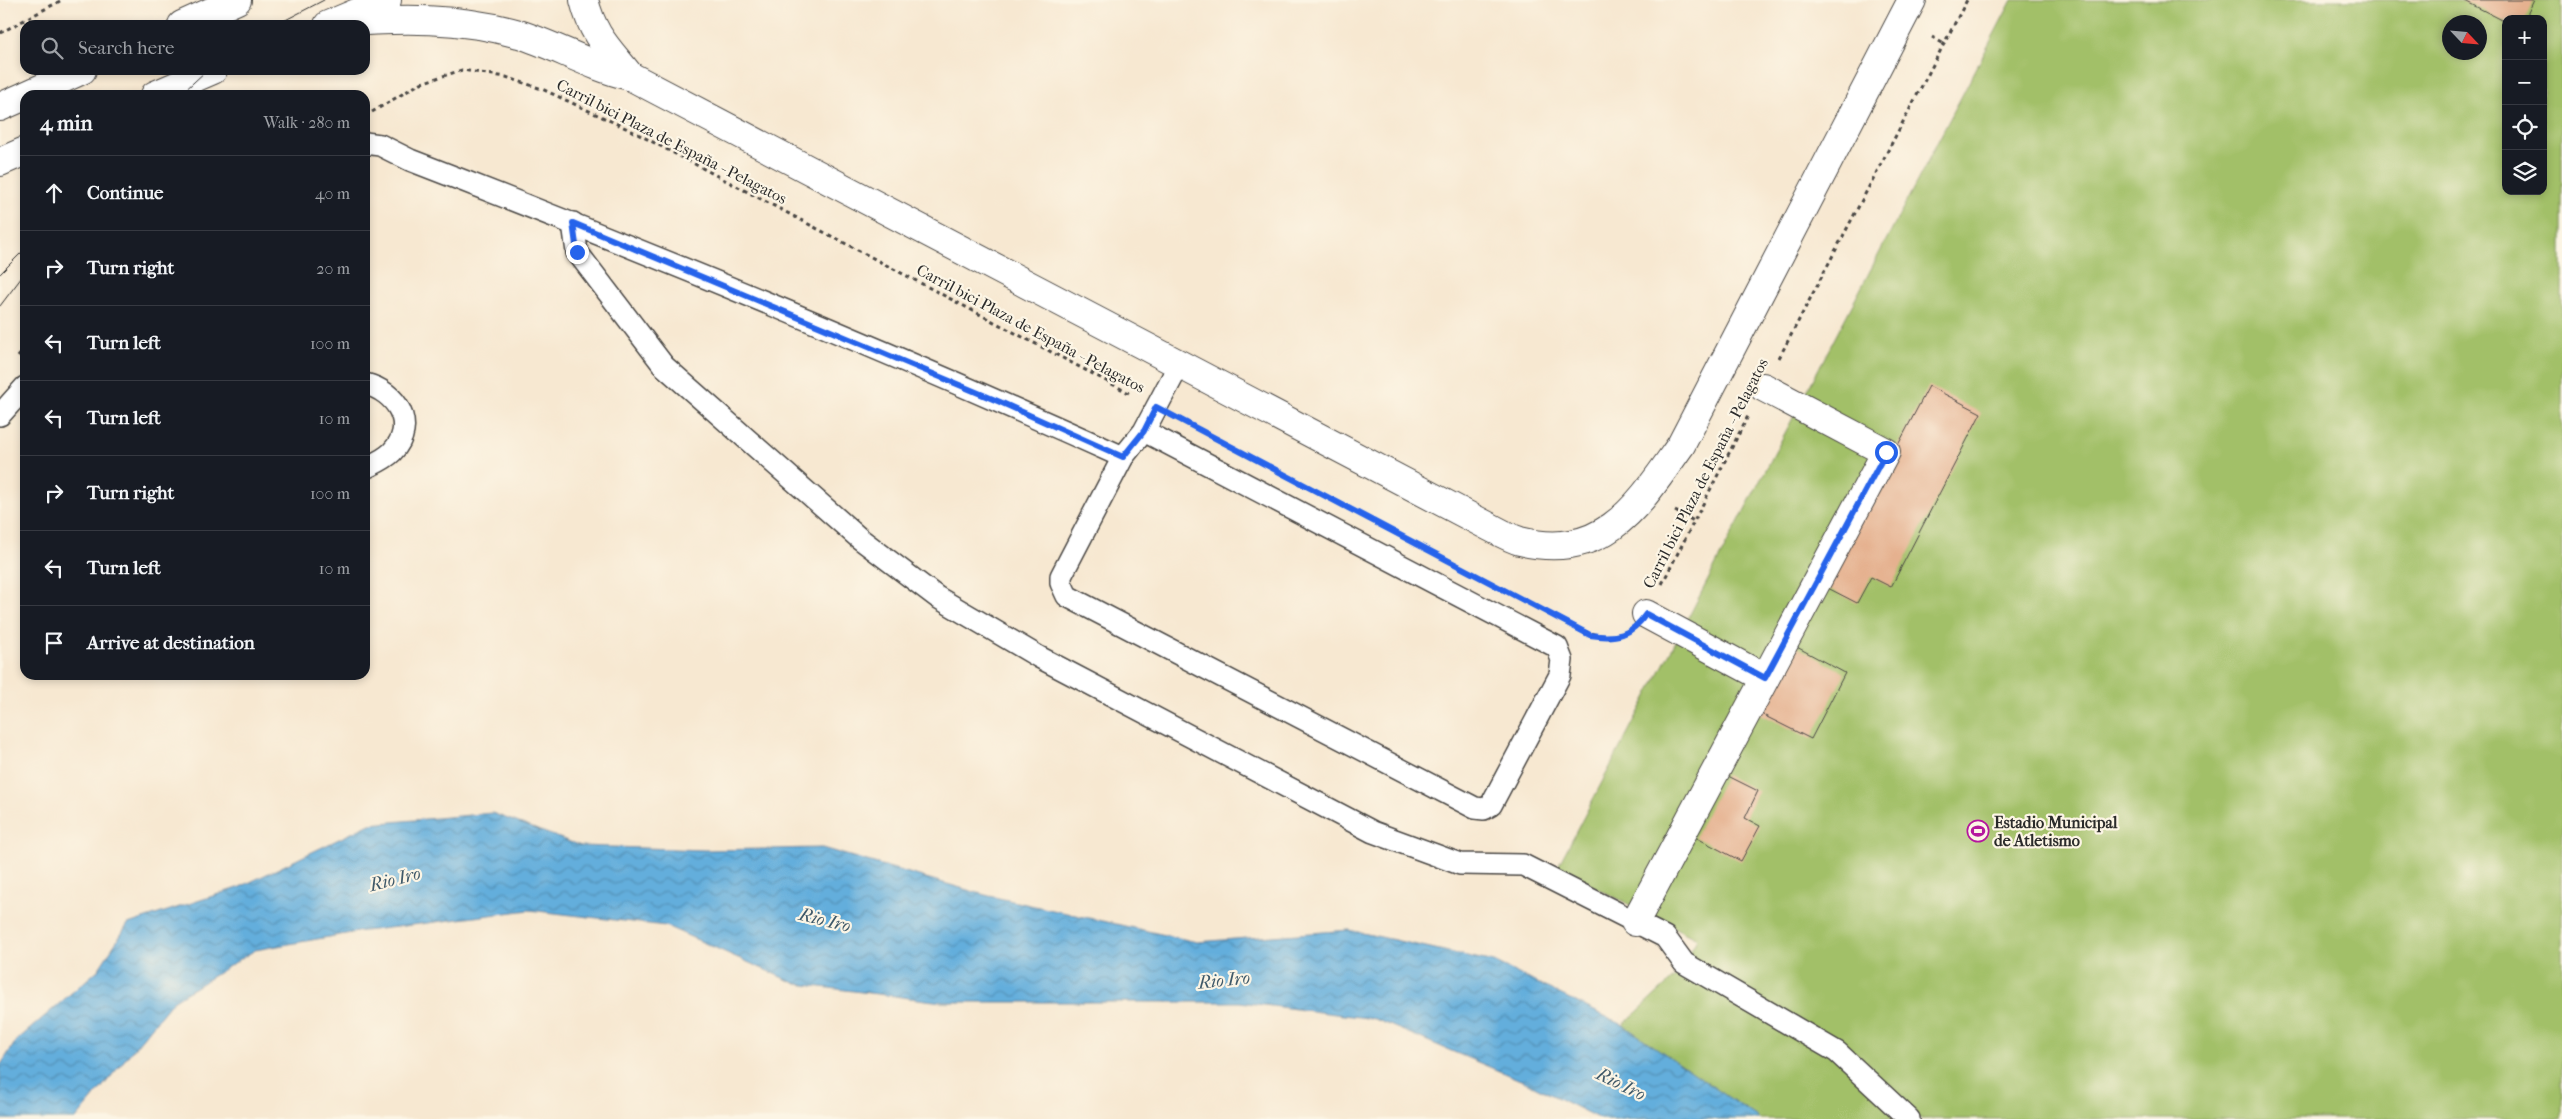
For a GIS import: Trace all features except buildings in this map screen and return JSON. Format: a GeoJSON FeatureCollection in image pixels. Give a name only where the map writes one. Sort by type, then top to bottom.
{"type":"FeatureCollection","features":[{"type":"Feature","properties":{"kind":"street"},"geometry":{"type":"LineString","coordinates":[[193,20],[237,0]]}},
{"type":"Feature","properties":{"kind":"street"},"geometry":{"type":"LineString","coordinates":[[340,20],[387,0]]}},
{"type":"Feature","properties":{"kind":"street"},"geometry":{"type":"LineString","coordinates":[[584,0],[588,20],[599,40],[630,76]]}},
{"type":"Feature","properties":{"kind":"street"},"geometry":{"type":"LineString","coordinates":[[370,20],[433,20],[479,24],[521,35],[607,71],[630,76],[1179,365],[1519,541],[1556,546],[1592,538],[1624,519],[1648,491],[1681,444],[1912,0]]}},
{"type":"Feature","properties":{"kind":"street"},"geometry":{"type":"LineString","coordinates":[[37,90],[71,75]]}},
{"type":"Feature","properties":{"kind":"street"},"geometry":{"type":"LineString","coordinates":[[167,90],[201,75]]}},
{"type":"Feature","properties":{"kind":"street"},"geometry":{"type":"LineString","coordinates":[[0,107],[20,98]]}},
{"type":"Feature","properties":{"kind":"street"},"geometry":{"type":"LineString","coordinates":[[0,162],[20,153]]}},
{"type":"Feature","properties":{"kind":"street"},"geometry":{"type":"LineString","coordinates":[[1636,922],[1886,452],[1763,387]]}},
{"type":"Feature","properties":{"kind":"street"},"geometry":{"type":"LineString","coordinates":[[1646,614],[1765,678]]}},
{"type":"Feature","properties":{"kind":"lane"},"geometry":{"type":"LineString","coordinates":[[370,144],[380,145],[410,160],[573,223],[1000,402],[1123,457]]}},
{"type":"Feature","properties":{"kind":"lane"},"geometry":{"type":"LineString","coordinates":[[573,223],[577,252],[664,366],[859,538],[937,597],[1039,657],[1373,832],[1460,864],[1522,865],[1665,937],[1684,963],[1837,1052],[1909,1119]]}},
{"type":"Feature","properties":{"kind":"lane"},"geometry":{"type":"LineString","coordinates":[[1144,431],[1557,647],[1562,660],[1560,675],[1491,805],[1484,809],[1475,808],[1067,596],[1061,583],[1061,576],[1123,457],[1144,431],[1179,365]]}},
{"type":"Feature","properties":{"kind":"lane"},"geometry":{"type":"LineString","coordinates":[[370,385],[377,386],[388,393],[397,403],[402,414],[402,427],[400,440],[393,451],[384,459],[370,466]]}},
{"type":"Feature","properties":{"kind":"lane"},"geometry":{"type":"LineString","coordinates":[[0,415],[20,393]]}},
{"type":"Feature","properties":{"kind":"path"},"geometry":{"type":"LineString","coordinates":[[24,20],[62,0]]}},
{"type":"Feature","properties":{"kind":"path","name":"Carril bici Plaza de España - Pelagatos"},"geometry":{"type":"LineString","coordinates":[[1582,630],[1590,635],[1607,637],[1623,634],[1638,626],[1646,614],[1967,0]]}},
{"type":"Feature","properties":{"kind":"path"},"geometry":{"type":"LineString","coordinates":[[0,33],[20,22]]}},
{"type":"Feature","properties":{"kind":"path","name":"Carril bici Plaza de España - Pelagatos"},"geometry":{"type":"LineString","coordinates":[[370,113],[421,82],[462,70],[506,77],[542,89],[630,130],[1156,407]]}},
{"type":"Feature","properties":{"kind":"green space"},"geometry":{"type":"Polygon","coordinates":[[[2012,0],[2562,0],[2562,1119],[1760,1119],[1623,1025],[1678,974],[1697,939],[1557,868],[2012,0]]]}},
{"type":"Feature","properties":{"kind":"water","name":"Rio Iro"},"geometry":{"type":"Polygon","coordinates":[[[492,813],[581,846],[706,850],[822,848],[985,895],[1197,942],[1349,930],[1494,962],[1623,1025],[1760,1119],[1600,1119],[1530,1084],[1375,1019],[1240,1002],[942,1002],[797,984],[666,926],[529,910],[357,932],[255,950],[173,1001],[76,1119],[0,1119],[0,1066],[16,1041],[98,970],[128,924],[240,887],[370,824],[492,813]]]}},
{"type":"Feature","properties":{"kind":"tram line"},"geometry":{"type":"LineString","coordinates":[[286,20],[324,0]]}},
{"type":"Feature","properties":{"kind":"tram line"},"geometry":{"type":"LineString","coordinates":[[185,90],[202,75]]}},
{"type":"Feature","properties":{"kind":"tram line"},"geometry":{"type":"LineString","coordinates":[[0,274],[20,254]]}},
{"type":"Feature","properties":{"kind":"tram line"},"geometry":{"type":"LineString","coordinates":[[0,306],[20,280]]}},
{"type":"Feature","properties":{"kind":"place","name":"Estadio Municipal de Atletismo"},"geometry":{"type":"Point","coordinates":[1978,831]}},
{"type":"Feature","properties":{"kind":"route"},"geometry":{"type":"LineString","coordinates":[[577,252],[573,223],[1000,402],[1123,457],[1144,431],[1156,407],[1590,635],[1607,637],[1623,634],[1638,626],[1646,614],[1765,678],[1886,452]]}}]}
